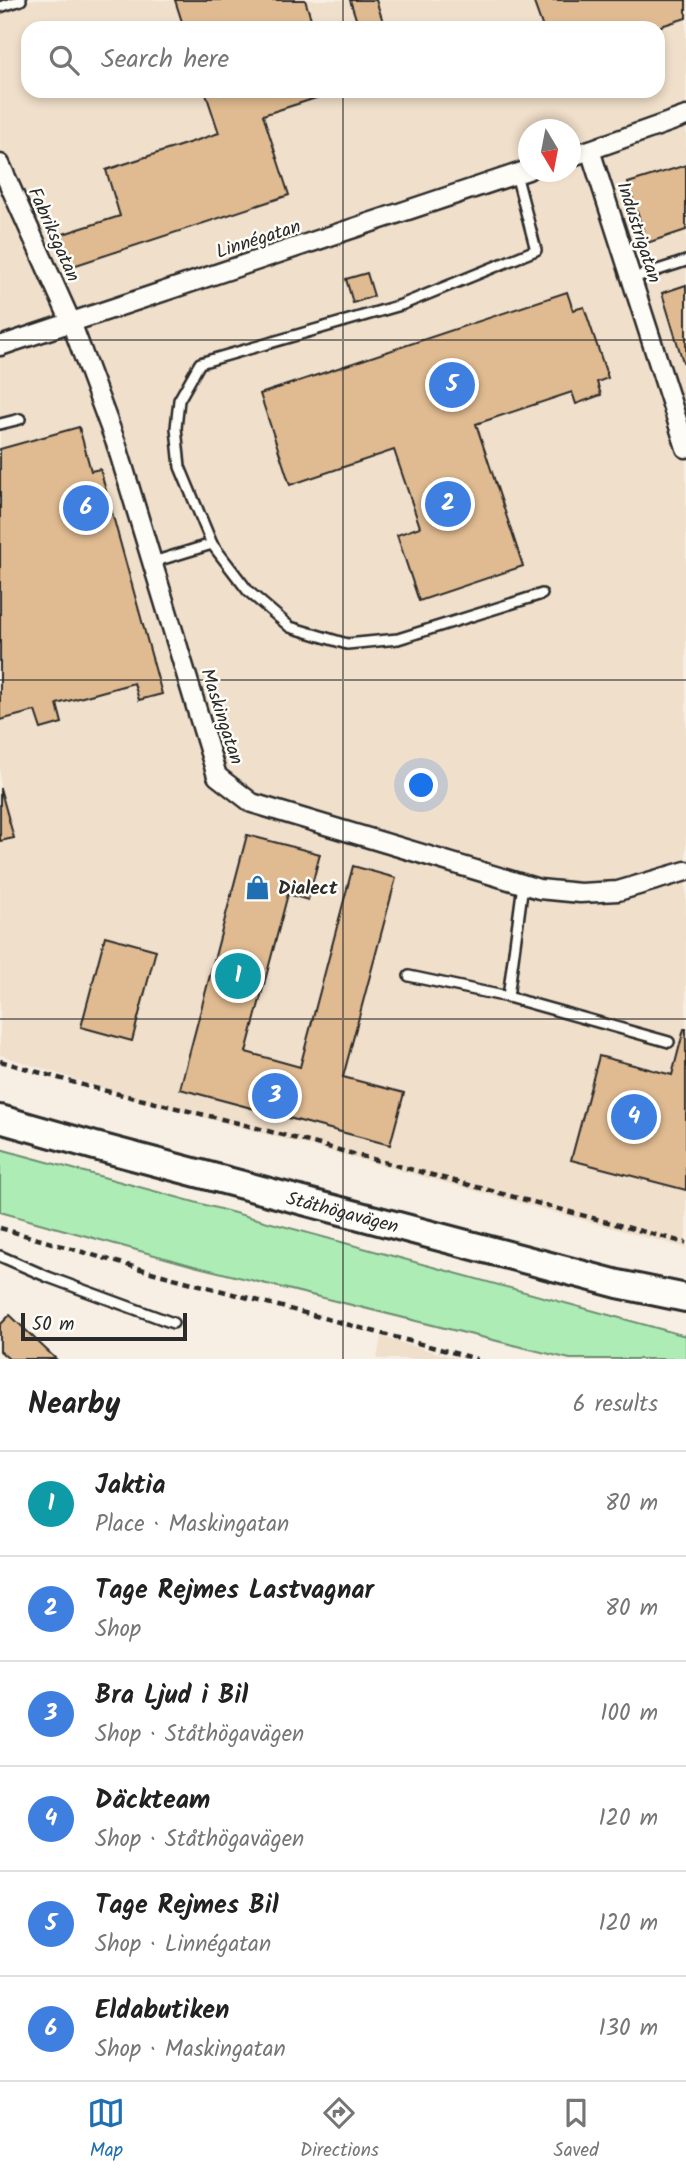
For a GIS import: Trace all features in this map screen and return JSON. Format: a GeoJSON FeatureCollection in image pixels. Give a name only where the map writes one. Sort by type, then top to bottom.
{"type":"FeatureCollection","features":[{"type":"Feature","properties":{"kind":"main road","name":"Ståthögavägen"},"geometry":{"type":"LineString","coordinates":[[0,1119],[618,1284],[686,1298]]}},
{"type":"Feature","properties":{"kind":"street"},"geometry":{"type":"LineString","coordinates":[[581,153],[686,116]]}},
{"type":"Feature","properties":{"kind":"street","name":"Industrigatan"},"geometry":{"type":"LineString","coordinates":[[590,150],[686,448]]}},
{"type":"Feature","properties":{"kind":"street","name":"Fabriksgatan"},"geometry":{"type":"LineString","coordinates":[[0,164],[71,322]]}},
{"type":"Feature","properties":{"kind":"street","name":"Linnégatan"},"geometry":{"type":"LineString","coordinates":[[0,346],[518,173]]}},
{"type":"Feature","properties":{"kind":"street","name":"Maskingatan"},"geometry":{"type":"LineString","coordinates":[[71,322],[117,446],[218,776],[252,803],[539,889],[580,893],[618,891],[686,871]]}},
{"type":"Feature","properties":{"kind":"lane"},"geometry":{"type":"LineString","coordinates":[[0,6],[21,0]]}},
{"type":"Feature","properties":{"kind":"lane"},"geometry":{"type":"LineString","coordinates":[[524,182],[536,250],[401,305],[200,363],[179,400],[176,428],[180,467],[212,544],[248,591],[290,627],[347,644],[398,639],[542,594]]}},
{"type":"Feature","properties":{"kind":"lane"},"geometry":{"type":"LineString","coordinates":[[633,278],[686,261]]}},
{"type":"Feature","properties":{"kind":"lane"},"geometry":{"type":"LineString","coordinates":[[0,424],[20,419]]}},
{"type":"Feature","properties":{"kind":"lane"},"geometry":{"type":"LineString","coordinates":[[153,562],[212,544]]}},
{"type":"Feature","properties":{"kind":"lane"},"geometry":{"type":"LineString","coordinates":[[508,997],[523,884]]}},
{"type":"Feature","properties":{"kind":"lane"},"geometry":{"type":"LineString","coordinates":[[409,976],[508,997],[669,1042]]}},
{"type":"Feature","properties":{"kind":"lane"},"geometry":{"type":"LineString","coordinates":[[0,1256],[48,1277],[173,1322]]}},
{"type":"Feature","properties":{"kind":"path"},"geometry":{"type":"LineString","coordinates":[[0,1061],[86,1086],[238,1123],[686,1243]]}},
{"type":"Feature","properties":{"kind":"path"},"geometry":{"type":"LineString","coordinates":[[0,1228],[164,1276],[477,1359]]}},
{"type":"Feature","properties":{"kind":"shaded area"},"geometry":{"type":"Polygon","coordinates":[[[0,0],[686,0],[686,1248],[136,1099],[0,1055],[0,0]]]}},
{"type":"Feature","properties":{"kind":"shaded area"},"geometry":{"type":"Polygon","coordinates":[[[381,1337],[460,1359],[377,1359],[381,1337]]]}},
{"type":"Feature","properties":{"kind":"green space"},"geometry":{"type":"Polygon","coordinates":[[[0,1149],[686,1336],[686,1359],[570,1359],[194,1266],[0,1212],[0,1149]]]}},
{"type":"Feature","properties":{"kind":"building"},"geometry":{"type":"Polygon","coordinates":[[[175,0],[305,0],[312,21],[182,21],[175,0]]]}},
{"type":"Feature","properties":{"kind":"building"},"geometry":{"type":"Polygon","coordinates":[[[350,0],[376,0],[383,21],[357,21],[350,0]]]}},
{"type":"Feature","properties":{"kind":"building"},"geometry":{"type":"Polygon","coordinates":[[[533,0],[686,0],[686,18],[665,25],[665,21],[540,21],[533,0]]]}},
{"type":"Feature","properties":{"kind":"building"},"geometry":{"type":"Polygon","coordinates":[[[207,98],[316,98],[263,115],[289,195],[70,267],[60,235],[120,216],[106,170],[219,133],[207,98]]]}},
{"type":"Feature","properties":{"kind":"building"},"geometry":{"type":"Polygon","coordinates":[[[686,165],[686,230],[647,243],[628,183],[686,165]]]}},
{"type":"Feature","properties":{"kind":"building"},"geometry":{"type":"Polygon","coordinates":[[[367,273],[374,296],[353,303],[346,279],[367,273]]]}},
{"type":"Feature","properties":{"kind":"building"},"geometry":{"type":"Polygon","coordinates":[[[686,285],[686,361],[683,362],[662,293],[686,285]]]}},
{"type":"Feature","properties":{"kind":"building"},"geometry":{"type":"Polygon","coordinates":[[[567,292],[573,310],[584,307],[608,378],[597,382],[601,395],[576,404],[572,392],[476,424],[523,566],[419,601],[397,535],[420,527],[394,450],[290,485],[260,394],[567,292]]]}},
{"type":"Feature","properties":{"kind":"building"},"geometry":{"type":"Polygon","coordinates":[[[79,427],[91,471],[100,469],[162,694],[139,700],[134,683],[57,704],[62,723],[41,729],[35,711],[0,720],[0,449],[79,427]]]}},
{"type":"Feature","properties":{"kind":"building"},"geometry":{"type":"Polygon","coordinates":[[[0,788],[14,838],[0,841],[0,788]]]}},
{"type":"Feature","properties":{"kind":"building"},"geometry":{"type":"Polygon","coordinates":[[[247,835],[320,854],[308,900],[288,894],[246,1052],[300,1067],[353,866],[396,878],[343,1077],[404,1093],[390,1145],[180,1089],[247,835]]]}},
{"type":"Feature","properties":{"kind":"building"},"geometry":{"type":"Polygon","coordinates":[[[105,936],[156,950],[132,1041],[81,1027],[105,936]]]}},
{"type":"Feature","properties":{"kind":"building"},"geometry":{"type":"Polygon","coordinates":[[[684,1029],[686,1190],[571,1160],[599,1056],[672,1075],[684,1029]]]}},
{"type":"Feature","properties":{"kind":"building"},"geometry":{"type":"Polygon","coordinates":[[[10,1315],[56,1359],[9,1359],[0,1351],[0,1325],[10,1315]]]}},
{"type":"Feature","properties":{"kind":"place","name":"Tage Rejmes Bil"},"geometry":{"type":"Point","coordinates":[452,385]}},
{"type":"Feature","properties":{"kind":"place","name":"Tage Rejmes Lastvagnar"},"geometry":{"type":"Point","coordinates":[448,504]}},
{"type":"Feature","properties":{"kind":"place","name":"Eldabutiken"},"geometry":{"type":"Point","coordinates":[86,508]}},
{"type":"Feature","properties":{"kind":"place","name":"Dialect"},"geometry":{"type":"Point","coordinates":[258,887]}},
{"type":"Feature","properties":{"kind":"place","name":"Jaktia"},"geometry":{"type":"Point","coordinates":[238,976]}},
{"type":"Feature","properties":{"kind":"place","name":"Bra Ljud i Bil"},"geometry":{"type":"Point","coordinates":[275,1096]}},
{"type":"Feature","properties":{"kind":"place","name":"Däckteam"},"geometry":{"type":"Point","coordinates":[634,1117]}}]}
